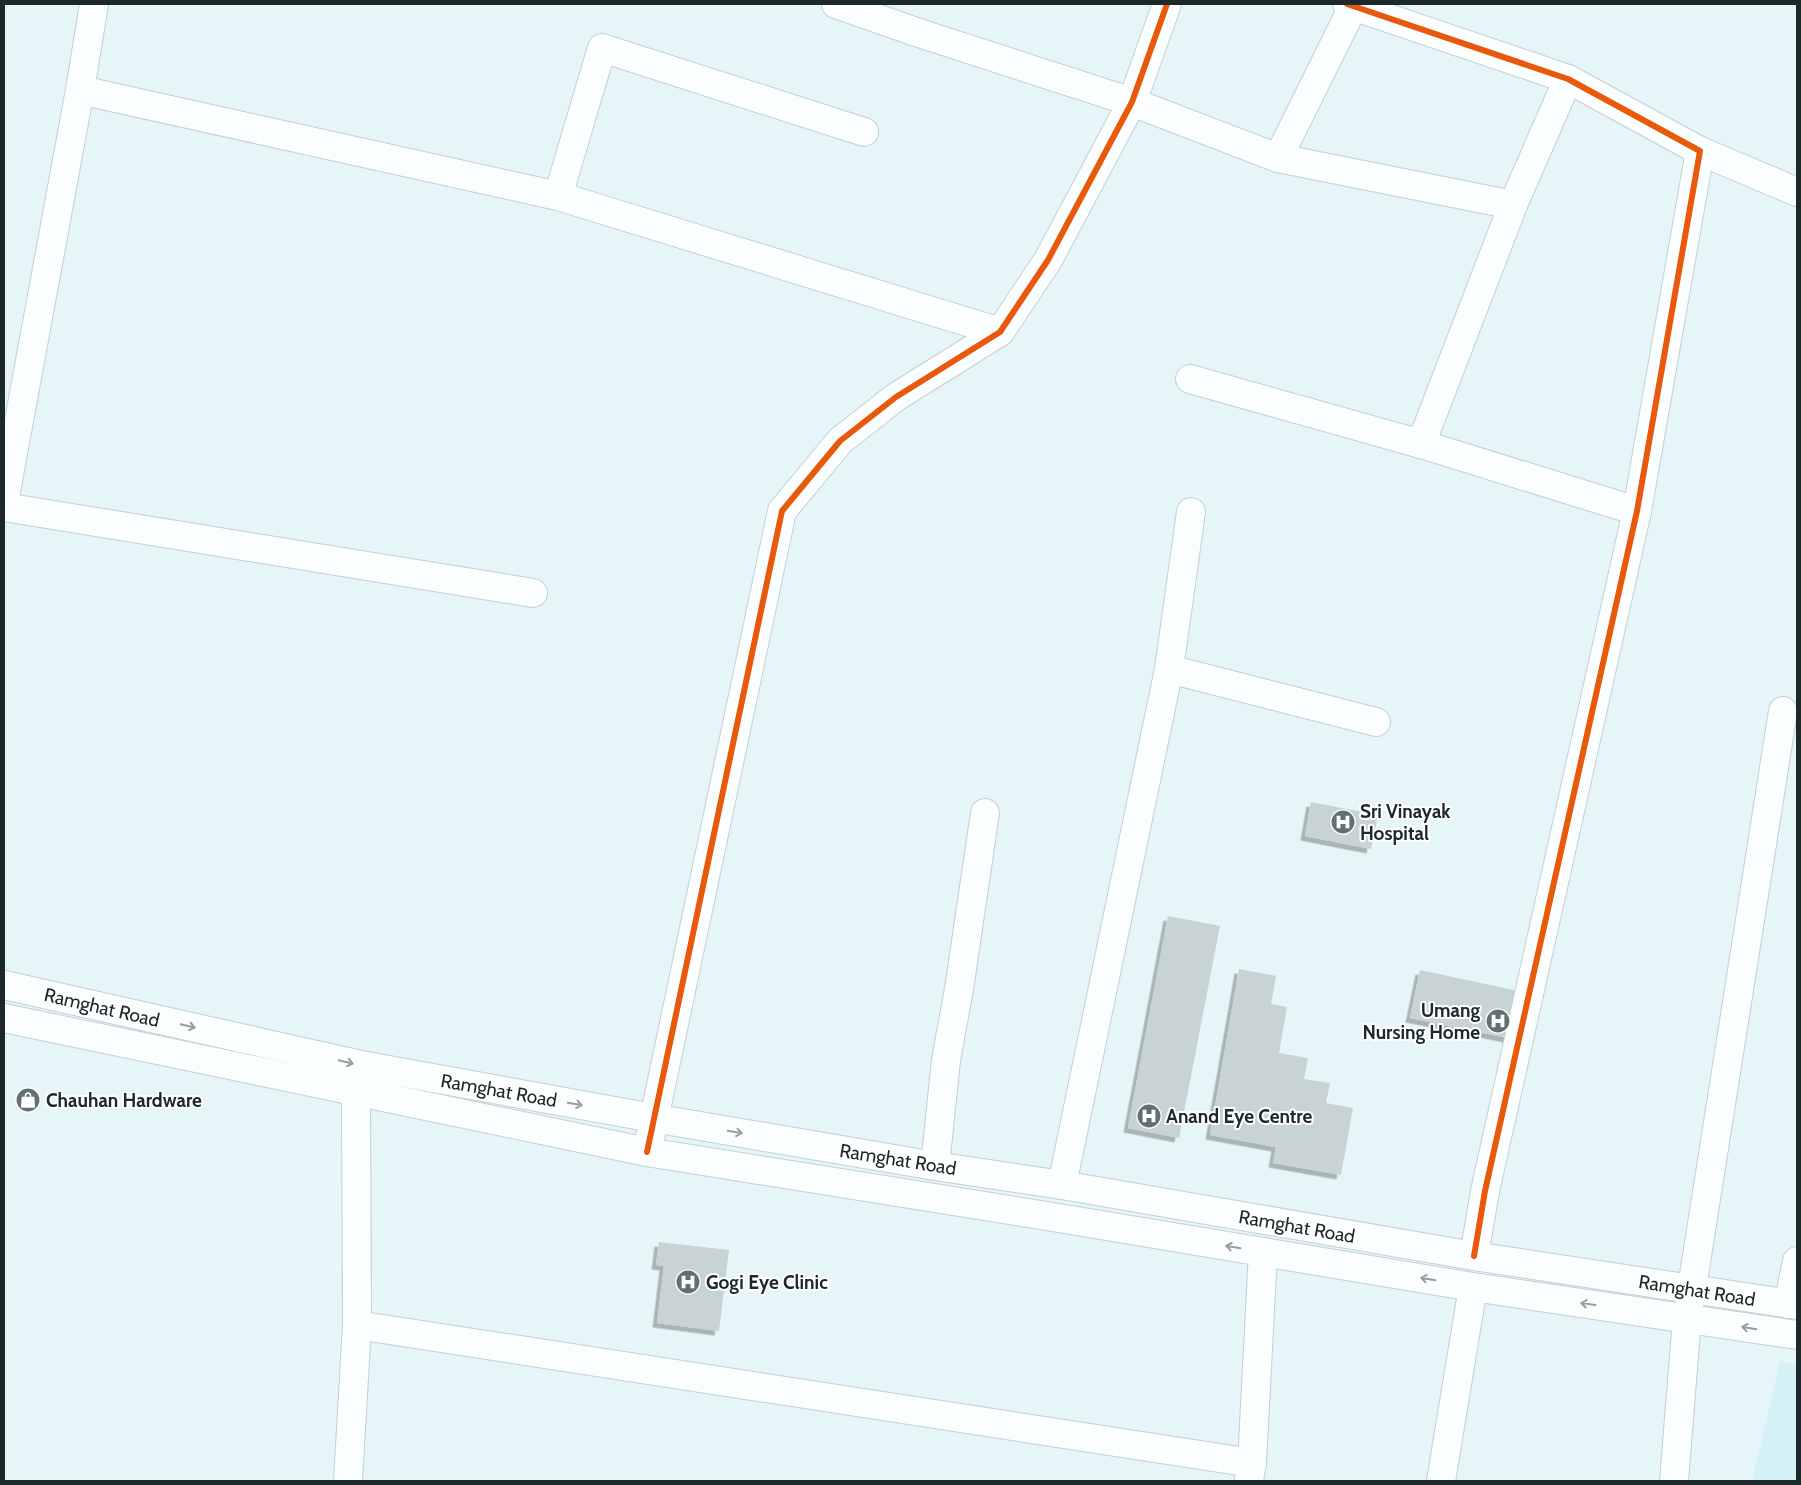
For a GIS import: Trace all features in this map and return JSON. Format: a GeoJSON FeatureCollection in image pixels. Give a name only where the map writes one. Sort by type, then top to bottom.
{"type":"FeatureCollection","features":[{"type":"Feature","properties":{"kind":"street"},"geometry":{"type":"LineString","coordinates":[[4,502],[80,90],[94,4]]}},
{"type":"Feature","properties":{"kind":"street"},"geometry":{"type":"LineString","coordinates":[[836,4],[1132,102],[1278,158],[1512,205]]}},
{"type":"Feature","properties":{"kind":"street"},"geometry":{"type":"LineString","coordinates":[[647,1152],[782,512],[840,441],[896,398],[1000,332],[1048,260],[1132,102],[1167,4]]}},
{"type":"Feature","properties":{"kind":"street"},"geometry":{"type":"LineString","coordinates":[[1278,158],[1350,5],[1568,79],[1700,151],[1797,192]]}},
{"type":"Feature","properties":{"kind":"street"},"geometry":{"type":"LineString","coordinates":[[558,196],[602,48],[864,132]]}},
{"type":"Feature","properties":{"kind":"street"},"geometry":{"type":"LineString","coordinates":[[1421,444],[1512,205],[1568,79]]}},
{"type":"Feature","properties":{"kind":"street"},"geometry":{"type":"LineString","coordinates":[[80,90],[558,196],[1000,332]]}},
{"type":"Feature","properties":{"kind":"street"},"geometry":{"type":"LineString","coordinates":[[1474,1256],[1488,1181],[1638,511],[1700,151]]}},
{"type":"Feature","properties":{"kind":"street"},"geometry":{"type":"LineString","coordinates":[[1190,379],[1421,444],[1638,511]]}},
{"type":"Feature","properties":{"kind":"street"},"geometry":{"type":"LineString","coordinates":[[4,506],[533,593]]}},
{"type":"Feature","properties":{"kind":"street"},"geometry":{"type":"LineString","coordinates":[[1062,1185],[1169,670],[1191,512]]}},
{"type":"Feature","properties":{"kind":"street"},"geometry":{"type":"LineString","coordinates":[[1169,670],[1376,722]]}},
{"type":"Feature","properties":{"kind":"street"},"geometry":{"type":"LineString","coordinates":[[1674,1481],[1692,1289],[1783,711]]}},
{"type":"Feature","properties":{"kind":"street"},"geometry":{"type":"LineString","coordinates":[[935,1166],[946,1060],[959,989],[985,813]]}},
{"type":"Feature","properties":{"kind":"street","name":"Ramghat Road"},"geometry":{"type":"LineString","coordinates":[[4,985],[361,1065],[653,1118],[935,1166],[1062,1185],[1474,1256],[1793,1304]]}},
{"type":"Feature","properties":{"kind":"street","name":"Ramghat Road"},"geometry":{"type":"LineString","coordinates":[[4,1018],[647,1152],[1473,1287],[1797,1335]]}},
{"type":"Feature","properties":{"kind":"street"},"geometry":{"type":"LineString","coordinates":[[348,1481],[357,1325],[356,1091]]}},
{"type":"Feature","properties":{"kind":"street"},"geometry":{"type":"LineString","coordinates":[[357,1325],[1250,1472],[1263,1252]]}},
{"type":"Feature","properties":{"kind":"street"},"geometry":{"type":"LineString","coordinates":[[1793,1304],[1797,1261]]}},
{"type":"Feature","properties":{"kind":"street"},"geometry":{"type":"LineString","coordinates":[[1441,1481],[1473,1287]]}},
{"type":"Feature","properties":{"kind":"shaded area"},"geometry":{"type":"Polygon","coordinates":[[[1780,1361],[1797,1365],[1797,1481],[1752,1481],[1780,1361]]]}},
{"type":"Feature","properties":{"kind":"building"},"geometry":{"type":"Polygon","coordinates":[[[1311,802],[1378,815],[1371,849],[1305,836],[1311,802]]]}},
{"type":"Feature","properties":{"kind":"building"},"geometry":{"type":"Polygon","coordinates":[[[1168,916],[1220,926],[1179,1138],[1128,1128],[1168,916]]]}},
{"type":"Feature","properties":{"kind":"building"},"geometry":{"type":"Polygon","coordinates":[[[1239,969],[1276,976],[1271,1004],[1287,1007],[1279,1053],[1308,1058],[1304,1079],[1330,1083],[1326,1103],[1353,1108],[1341,1175],[1273,1163],[1276,1147],[1210,1135],[1239,969]]]}},
{"type":"Feature","properties":{"kind":"building"},"geometry":{"type":"Polygon","coordinates":[[[1420,970],[1527,993],[1518,1040],[1410,1018],[1420,970]]]}},
{"type":"Feature","properties":{"kind":"building"},"geometry":{"type":"Polygon","coordinates":[[[659,1242],[729,1250],[719,1331],[657,1323],[664,1266],[656,1265],[659,1242]]]}},
{"type":"Feature","properties":{"kind":"cycle path"},"geometry":{"type":"LineString","coordinates":[[647,1152],[782,511],[840,441],[896,397],[1000,332],[1048,260],[1132,102],[1167,4]]}},
{"type":"Feature","properties":{"kind":"cycle path"},"geometry":{"type":"LineString","coordinates":[[1347,4],[1568,79],[1700,151],[1637,511],[1485,1191],[1474,1256]]}},
{"type":"Feature","properties":{"kind":"place","name":"Sri Vinayak Hospital"},"geometry":{"type":"Point","coordinates":[1343,822]}},
{"type":"Feature","properties":{"kind":"place","name":"Umang Nursing Home"},"geometry":{"type":"Point","coordinates":[1498,1021]}},
{"type":"Feature","properties":{"kind":"place","name":"Chauhan Hardware"},"geometry":{"type":"Point","coordinates":[28,1100]}},
{"type":"Feature","properties":{"kind":"place","name":"Anand Eye Centre"},"geometry":{"type":"Point","coordinates":[1149,1116]}},
{"type":"Feature","properties":{"kind":"place","name":"Gogi Eye Clinic"},"geometry":{"type":"Point","coordinates":[688,1282]}}]}
